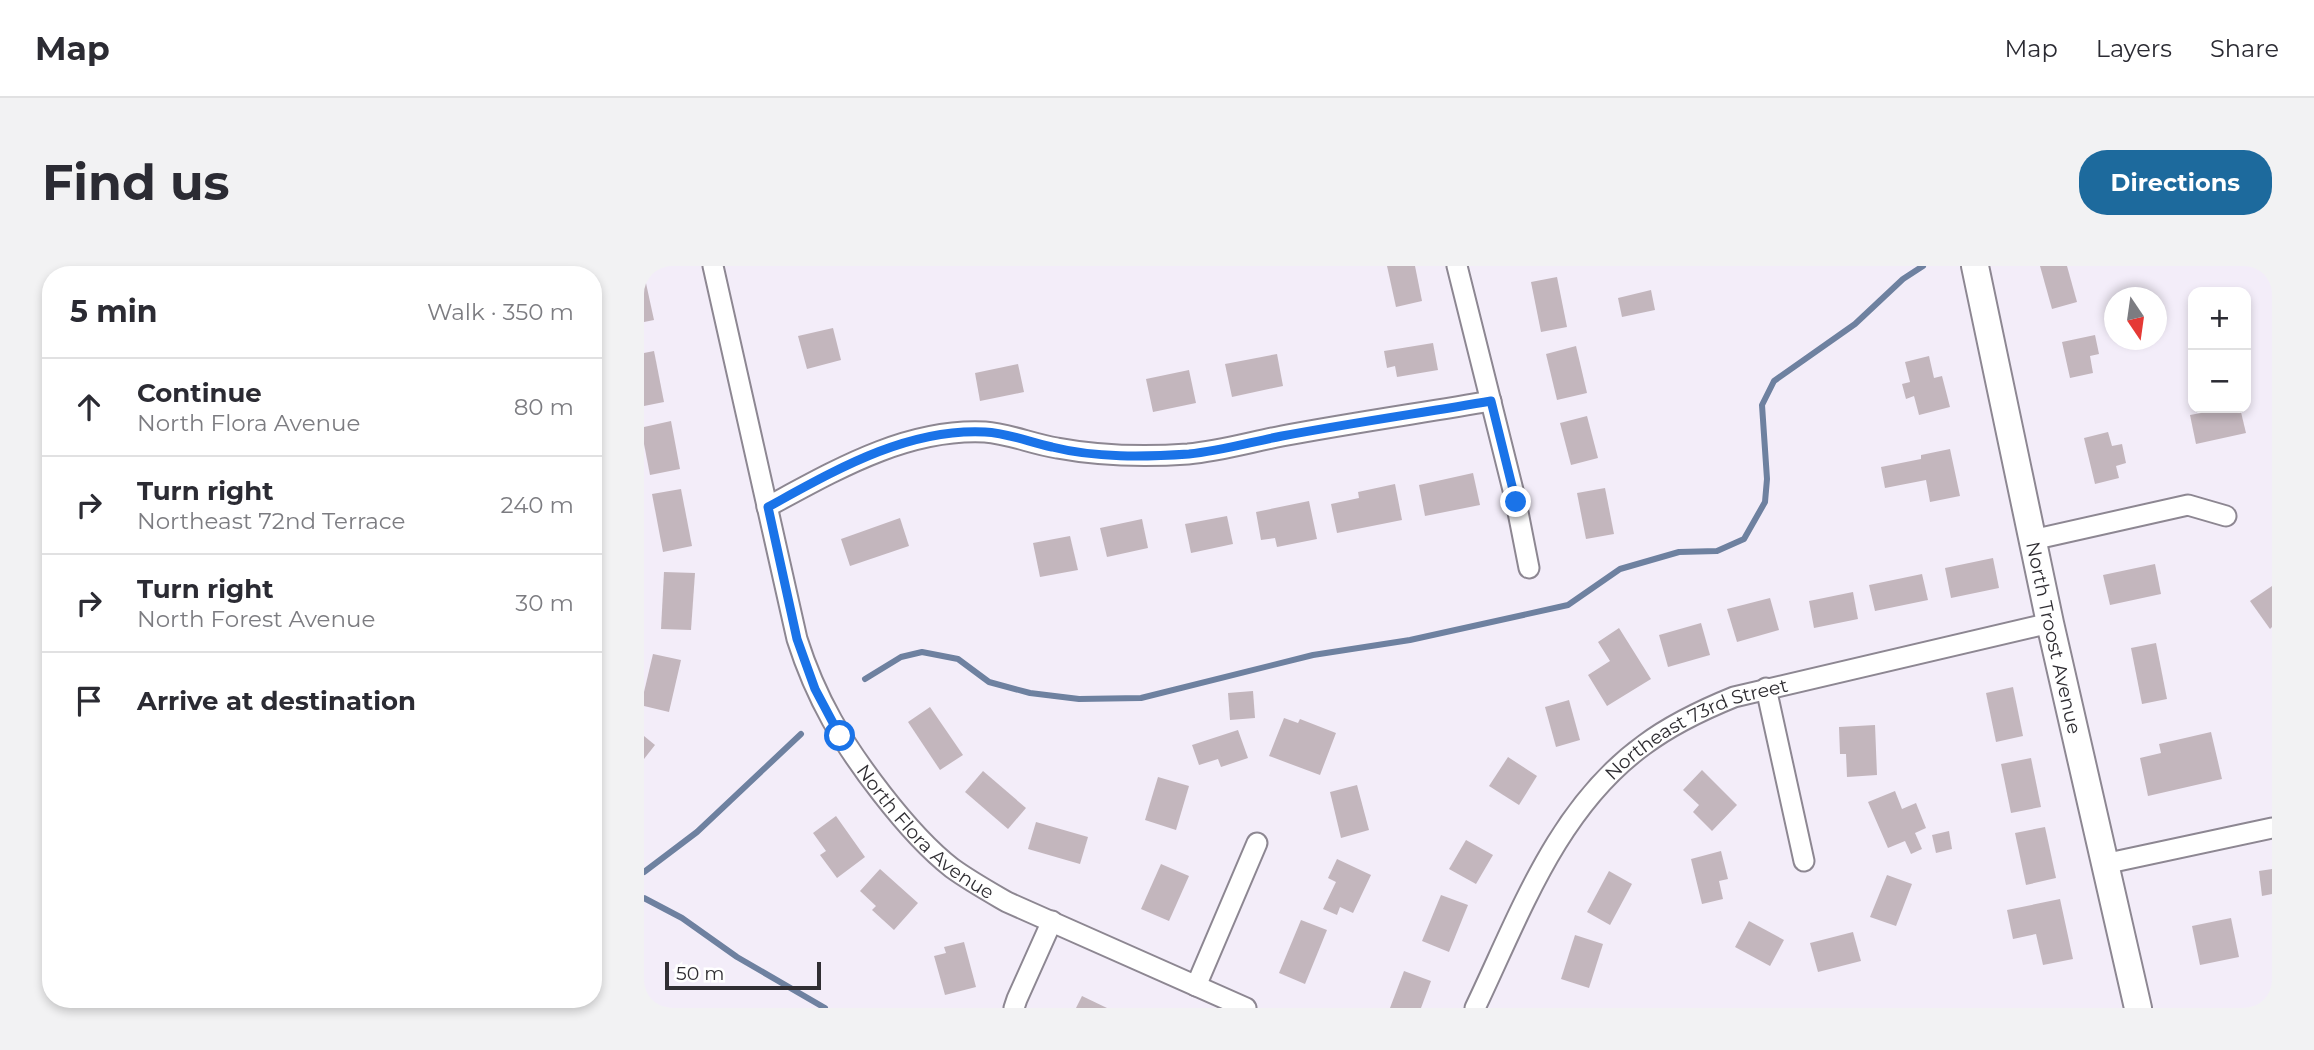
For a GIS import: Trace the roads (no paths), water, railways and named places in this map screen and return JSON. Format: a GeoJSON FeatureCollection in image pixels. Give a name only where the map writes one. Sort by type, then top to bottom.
{"type":"FeatureCollection","features":[{"type":"Feature","properties":{"kind":"street","name":"North Flora Avenue"},"geometry":{"type":"LineString","coordinates":[[713,266],[797,639],[827,713],[855,759],[903,822],[951,867],[998,896],[1246,1008]]}},
{"type":"Feature","properties":{"kind":"street"},"geometry":{"type":"LineString","coordinates":[[1457,266],[1516,502],[1529,568]]}},
{"type":"Feature","properties":{"kind":"street","name":"North Troost Avenue"},"geometry":{"type":"LineString","coordinates":[[1975,266],[2050,623],[2138,1008]]}},
{"type":"Feature","properties":{"kind":"street"},"geometry":{"type":"LineString","coordinates":[[768,507],[844,466],[886,449],[960,432],[1012,436],[1053,448],[1087,453],[1139,456],[1191,453],[1491,401]]}},
{"type":"Feature","properties":{"kind":"street"},"geometry":{"type":"LineString","coordinates":[[2032,540],[2188,505],[2226,516]]}},
{"type":"Feature","properties":{"kind":"street","name":"Northeast 73rd Street"},"geometry":{"type":"LineString","coordinates":[[1475,1008],[1559,837],[1617,766],[1672,726],[1734,697],[1766,688],[2050,623]]}},
{"type":"Feature","properties":{"kind":"street"},"geometry":{"type":"LineString","coordinates":[[1766,688],[1804,861]]}},
{"type":"Feature","properties":{"kind":"street"},"geometry":{"type":"LineString","coordinates":[[2104,864],[2272,828]]}},
{"type":"Feature","properties":{"kind":"street"},"geometry":{"type":"LineString","coordinates":[[1196,986],[1257,843]]}},
{"type":"Feature","properties":{"kind":"street"},"geometry":{"type":"LineString","coordinates":[[1014,1008],[1052,921]]}},
{"type":"Feature","properties":{"kind":"waterway"},"geometry":{"type":"LineString","coordinates":[[865,679],[901,657],[922,652],[958,659],[989,682],[1030,693],[1079,699],[1141,698],[1313,655],[1410,640],[1568,605],[1620,569],[1679,552],[1717,551],[1744,539],[1765,502],[1767,479],[1762,405],[1774,381],[1855,324],[1903,279],[1923,266]]}},
{"type":"Feature","properties":{"kind":"waterway"},"geometry":{"type":"LineString","coordinates":[[644,872],[697,832],[801,734]]}},
{"type":"Feature","properties":{"kind":"waterway"},"geometry":{"type":"LineString","coordinates":[[644,898],[682,918],[737,957],[825,1008]]}}]}
